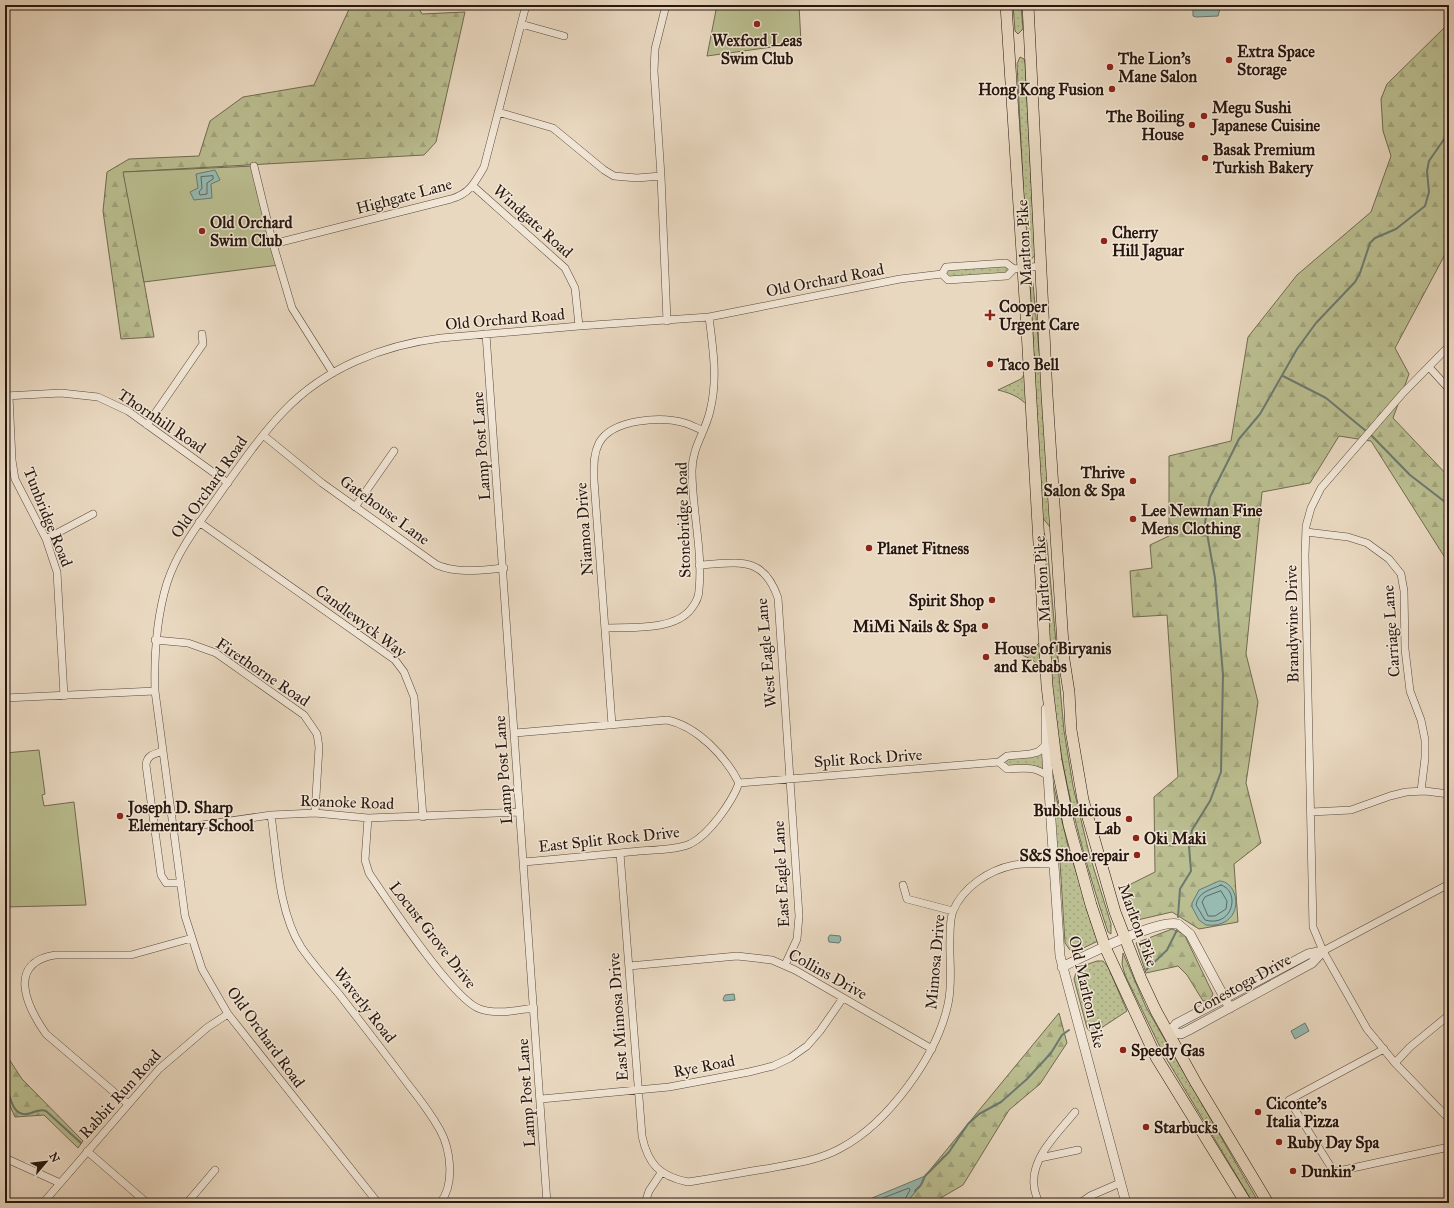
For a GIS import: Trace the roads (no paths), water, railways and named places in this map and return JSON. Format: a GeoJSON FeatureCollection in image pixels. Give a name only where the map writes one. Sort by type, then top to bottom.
{"type":"FeatureCollection","features":[{"type":"Feature","properties":{"kind":"highway","name":"Marlton Pike"},"geometry":{"type":"LineString","coordinates":[[1006,5],[1018,268],[1038,517],[1047,686],[1056,760],[1069,825],[1091,905],[1105,947],[1156,1057],[1246,1203]]}},
{"type":"Feature","properties":{"kind":"highway","name":"Marlton Pike"},"geometry":{"type":"LineString","coordinates":[[1028,5],[1040,266],[1064,660],[1069,692],[1071,730],[1080,785],[1106,885],[1141,979],[1206,1101],[1268,1203]]}},
{"type":"Feature","properties":{"kind":"highway"},"geometry":{"type":"LineString","coordinates":[[1038,517],[1051,532],[1057,551]]}},
{"type":"Feature","properties":{"kind":"street","name":"Highgate Lane"},"geometry":{"type":"LineString","coordinates":[[273,244],[451,199],[463,195],[473,186],[484,167],[526,5]]}},
{"type":"Feature","properties":{"kind":"street"},"geometry":{"type":"LineString","coordinates":[[666,5],[655,49],[654,72],[661,176],[667,321]]}},
{"type":"Feature","properties":{"kind":"street"},"geometry":{"type":"LineString","coordinates":[[521,24],[564,36]]}},
{"type":"Feature","properties":{"kind":"street"},"geometry":{"type":"LineString","coordinates":[[498,112],[552,128],[604,170],[614,176],[637,178],[661,176]]}},
{"type":"Feature","properties":{"kind":"street"},"geometry":{"type":"LineString","coordinates":[[254,166],[273,244],[292,308],[333,373]]}},
{"type":"Feature","properties":{"kind":"street","name":"Windgate Road"},"geometry":{"type":"LineString","coordinates":[[473,186],[565,268],[575,288],[579,326]]}},
{"type":"Feature","properties":{"kind":"street","name":"Old Orchard Road"},"geometry":{"type":"LineString","coordinates":[[378,1203],[228,1014],[202,969],[186,916],[155,691],[155,640],[160,610],[169,578],[180,553],[199,522],[263,435],[291,404],[313,386],[333,373],[359,360],[404,344],[422,340],[486,334],[709,317],[900,279],[942,274],[946,268],[1006,263],[1018,268],[1040,266]]}},
{"type":"Feature","properties":{"kind":"street","name":"Old Orchard Road"},"geometry":{"type":"LineString","coordinates":[[942,274],[948,280],[1007,276],[1018,268]]}},
{"type":"Feature","properties":{"kind":"street","name":"Stonebridge Road"},"geometry":{"type":"LineString","coordinates":[[605,628],[663,625],[682,617],[690,610],[700,591],[692,471],[694,449],[710,412],[715,384],[715,361],[709,317]]}},
{"type":"Feature","properties":{"kind":"street"},"geometry":{"type":"LineString","coordinates":[[147,425],[203,344],[202,334]]}},
{"type":"Feature","properties":{"kind":"street","name":"Lamp Post Lane"},"geometry":{"type":"LineString","coordinates":[[486,334],[504,568],[523,862],[548,1203]]}},
{"type":"Feature","properties":{"kind":"street","name":"Brandywine Drive"},"geometry":{"type":"LineString","coordinates":[[1449,346],[1403,393],[1325,482],[1311,508],[1306,532],[1306,625],[1313,927],[1323,951],[1367,1029],[1395,1063],[1449,1119]]}},
{"type":"Feature","properties":{"kind":"street"},"geometry":{"type":"LineString","coordinates":[[1429,367],[1449,389]]}},
{"type":"Feature","properties":{"kind":"street","name":"Thornhill Road"},"geometry":{"type":"LineString","coordinates":[[7,396],[61,393],[95,396],[116,404],[228,483]]}},
{"type":"Feature","properties":{"kind":"street","name":"Tunbridge Road"},"geometry":{"type":"LineString","coordinates":[[7,396],[15,479],[46,539],[57,572],[64,696]]}},
{"type":"Feature","properties":{"kind":"street","name":"Niamoa Drive"},"geometry":{"type":"LineString","coordinates":[[612,725],[594,465],[595,453],[599,443],[611,431],[627,424],[670,420],[685,423],[702,430]]}},
{"type":"Feature","properties":{"kind":"street","name":"Gatehouse Lane"},"geometry":{"type":"LineString","coordinates":[[263,435],[355,507],[437,565],[461,571],[504,568]]}},
{"type":"Feature","properties":{"kind":"street"},"geometry":{"type":"LineString","coordinates":[[355,507],[394,451]]}},
{"type":"Feature","properties":{"kind":"street"},"geometry":{"type":"LineString","coordinates":[[46,539],[93,514]]}},
{"type":"Feature","properties":{"kind":"street","name":"Candlewyck Way"},"geometry":{"type":"LineString","coordinates":[[199,522],[395,660],[404,672],[414,697],[423,817]]}},
{"type":"Feature","properties":{"kind":"street","name":"Carriage Lane"},"geometry":{"type":"LineString","coordinates":[[1306,532],[1348,538],[1366,543],[1390,559],[1401,574],[1404,591],[1405,649],[1410,691],[1421,720],[1425,740],[1425,758],[1421,791]]}},
{"type":"Feature","properties":{"kind":"street","name":"West Eagle Lane"},"geometry":{"type":"LineString","coordinates":[[699,565],[744,562],[761,570],[773,584],[778,598],[790,779]]}},
{"type":"Feature","properties":{"kind":"street","name":"Firethorne Road"},"geometry":{"type":"LineString","coordinates":[[155,640],[188,644],[216,653],[304,714],[317,734],[319,747],[315,813]]}},
{"type":"Feature","properties":{"kind":"street","name":"Old Marlton Pike"},"geometry":{"type":"LineString","coordinates":[[1047,686],[1046,745],[1058,941],[1062,967],[1126,1203]]}},
{"type":"Feature","properties":{"kind":"street"},"geometry":{"type":"LineString","coordinates":[[5,698],[155,691]]}},
{"type":"Feature","properties":{"kind":"street"},"geometry":{"type":"LineString","coordinates":[[515,733],[667,720],[686,726],[718,754],[732,769],[740,783]]}},
{"type":"Feature","properties":{"kind":"street","name":"Split Rock Drive"},"geometry":{"type":"LineString","coordinates":[[740,783],[999,762],[1007,756],[1038,752],[1046,745]]}},
{"type":"Feature","properties":{"kind":"street"},"geometry":{"type":"LineString","coordinates":[[163,750],[151,755],[147,760],[146,765],[161,875],[166,883],[181,883]]}},
{"type":"Feature","properties":{"kind":"street","name":"Split Rock Drive"},"geometry":{"type":"LineString","coordinates":[[999,762],[1007,769],[1031,767],[1048,776]]}},
{"type":"Feature","properties":{"kind":"street","name":"East Eagle Lane"},"geometry":{"type":"LineString","coordinates":[[785,965],[797,939],[799,927],[790,779]]}},
{"type":"Feature","properties":{"kind":"street","name":"East Split Rock Drive"},"geometry":{"type":"LineString","coordinates":[[523,862],[682,846],[691,843],[704,834],[724,810],[734,796],[740,783]]}},
{"type":"Feature","properties":{"kind":"street"},"geometry":{"type":"LineString","coordinates":[[1311,812],[1351,810],[1390,796],[1421,791],[1449,794]]}},
{"type":"Feature","properties":{"kind":"street","name":"Roanoke Road"},"geometry":{"type":"LineString","coordinates":[[174,829],[271,814],[315,813],[368,818],[520,812]]}},
{"type":"Feature","properties":{"kind":"street","name":"Waverly Road"},"geometry":{"type":"LineString","coordinates":[[271,814],[280,884],[290,925],[301,947],[372,1037],[425,1107],[441,1131],[447,1149],[449,1184],[440,1203]]}},
{"type":"Feature","properties":{"kind":"street","name":"Locust Grove Drive"},"geometry":{"type":"LineString","coordinates":[[368,818],[365,860],[369,873],[454,988],[471,1005],[481,1009],[495,1012],[534,1008]]}},
{"type":"Feature","properties":{"kind":"street","name":"East Mimosa Drive"},"geometry":{"type":"LineString","coordinates":[[620,853],[642,1136],[645,1150],[650,1161],[661,1173]]}},
{"type":"Feature","properties":{"kind":"street","name":"Mimosa Drive"},"geometry":{"type":"LineString","coordinates":[[661,1173],[674,1179],[688,1182],[804,1161],[830,1154],[856,1139],[878,1121],[921,1068],[932,1049],[942,1026],[949,1003],[951,974],[950,939],[953,911],[969,889],[989,874],[1015,865],[1053,864]]}},
{"type":"Feature","properties":{"kind":"street","name":"Conestoga Drive"},"geometry":{"type":"LineString","coordinates":[[1323,951],[1312,963],[1230,1008],[1181,1034],[1170,1033],[1176,1024],[1225,997],[1308,954],[1323,951],[1449,884]]}},
{"type":"Feature","properties":{"kind":"street"},"geometry":{"type":"LineString","coordinates":[[903,885],[907,899],[953,911]]}},
{"type":"Feature","properties":{"kind":"street"},"geometry":{"type":"LineString","coordinates":[[1062,967],[1126,937],[1170,923],[1182,926],[1190,934],[1230,1008]]}},
{"type":"Feature","properties":{"kind":"street"},"geometry":{"type":"LineString","coordinates":[[128,1104],[46,1034],[36,1020],[25,992],[24,981],[28,971],[36,961],[45,956],[55,954],[131,955],[192,938]]}},
{"type":"Feature","properties":{"kind":"street","name":"Collins Drive"},"geometry":{"type":"LineString","coordinates":[[629,966],[737,956],[772,960],[785,965],[932,1049]]}},
{"type":"Feature","properties":{"kind":"street","name":"Rye Road"},"geometry":{"type":"LineString","coordinates":[[541,1099],[669,1087],[773,1066],[790,1058],[807,1046],[820,1031],[843,998]]}},
{"type":"Feature","properties":{"kind":"street","name":"Rabbit Run Road"},"geometry":{"type":"LineString","coordinates":[[44,1203],[128,1104],[173,1056],[208,1027],[228,1014]]}},
{"type":"Feature","properties":{"kind":"street"},"geometry":{"type":"LineString","coordinates":[[1395,1063],[1410,1047],[1449,1015]]}},
{"type":"Feature","properties":{"kind":"street"},"geometry":{"type":"LineString","coordinates":[[1384,1049],[1289,1100],[1334,1172],[1449,1147]]}},
{"type":"Feature","properties":{"kind":"street"},"geometry":{"type":"LineString","coordinates":[[1039,1203],[1034,1185],[1036,1169],[1040,1158],[1075,1112]]}},
{"type":"Feature","properties":{"kind":"street"},"geometry":{"type":"LineString","coordinates":[[1040,1158],[1078,1150]]}},
{"type":"Feature","properties":{"kind":"street"},"geometry":{"type":"LineString","coordinates":[[88,1152],[147,1203]]}},
{"type":"Feature","properties":{"kind":"street"},"geometry":{"type":"LineString","coordinates":[[5,1158],[60,1183]]}},
{"type":"Feature","properties":{"kind":"street"},"geometry":{"type":"LineString","coordinates":[[187,1203],[215,1170]]}},
{"type":"Feature","properties":{"kind":"street"},"geometry":{"type":"LineString","coordinates":[[645,1203],[649,1191],[661,1173]]}},
{"type":"Feature","properties":{"kind":"street"},"geometry":{"type":"LineString","coordinates":[[1080,1203],[1090,1196],[1120,1183]]}},
{"type":"Feature","properties":{"kind":"water"},"geometry":{"type":"Polygon","coordinates":[[[1193,5],[1221,5],[1218,16],[1196,17],[1193,16],[1193,5]]]}},
{"type":"Feature","properties":{"kind":"water"},"geometry":{"type":"Polygon","coordinates":[[[215,170],[220,180],[211,184],[212,198],[194,200],[190,192],[198,188],[196,174],[215,170]]]}},
{"type":"Feature","properties":{"kind":"water"},"geometry":{"type":"Polygon","coordinates":[[[1219,881],[1226,883],[1232,888],[1236,904],[1233,913],[1228,920],[1219,924],[1206,925],[1199,920],[1192,907],[1192,903],[1199,890],[1219,881]]]}},
{"type":"Feature","properties":{"kind":"water"},"geometry":{"type":"Polygon","coordinates":[[[830,935],[840,936],[841,940],[839,943],[829,942],[828,938],[830,935]]]}},
{"type":"Feature","properties":{"kind":"water"},"geometry":{"type":"Polygon","coordinates":[[[734,994],[735,1000],[724,1001],[723,999],[725,995],[734,994]]]}},
{"type":"Feature","properties":{"kind":"water"},"geometry":{"type":"Polygon","coordinates":[[[1305,1023],[1309,1031],[1295,1039],[1291,1031],[1305,1023]]]}},
{"type":"Feature","properties":{"kind":"water"},"geometry":{"type":"Polygon","coordinates":[[[925,1176],[921,1185],[906,1203],[860,1203],[925,1176]]]}},
{"type":"Feature","properties":{"kind":"waterway"},"geometry":{"type":"LineString","coordinates":[[1178,917],[1180,889],[1191,871],[1189,846],[1192,830],[1210,801],[1221,772],[1223,675],[1215,578],[1205,522],[1210,497],[1239,439],[1260,414],[1297,349],[1316,323],[1355,282],[1360,273],[1370,243],[1375,238],[1396,229],[1425,206],[1429,192],[1427,171],[1429,161],[1449,132]]}},
{"type":"Feature","properties":{"kind":"waterway"},"geometry":{"type":"LineString","coordinates":[[1283,376],[1326,398],[1366,431]]}},
{"type":"Feature","properties":{"kind":"waterway"},"geometry":{"type":"LineString","coordinates":[[1370,434],[1410,475],[1449,505]]}},
{"type":"Feature","properties":{"kind":"waterway"},"geometry":{"type":"LineString","coordinates":[[1146,970],[1167,950],[1177,930]]}},
{"type":"Feature","properties":{"kind":"waterway"},"geometry":{"type":"LineString","coordinates":[[915,1191],[921,1185],[925,1176],[949,1152],[968,1124],[979,1114],[1001,1102],[1027,1079],[1051,1053],[1062,1035],[1069,1030]]}},
{"type":"Feature","properties":{"kind":"waterway"},"geometry":{"type":"LineString","coordinates":[[5,1081],[12,1104],[19,1113],[31,1113],[38,1110],[46,1111],[81,1143]]}},
{"type":"Feature","properties":{"kind":"place","name":"Wexford Leas Swim Club"},"geometry":{"type":"Point","coordinates":[757,24]}},
{"type":"Feature","properties":{"kind":"place","name":"Extra Space Storage"},"geometry":{"type":"Point","coordinates":[1229,60]}},
{"type":"Feature","properties":{"kind":"place","name":"The Lion's Mane Salon"},"geometry":{"type":"Point","coordinates":[1110,67]}},
{"type":"Feature","properties":{"kind":"place","name":"Hong Kong Fusion"},"geometry":{"type":"Point","coordinates":[1112,89]}},
{"type":"Feature","properties":{"kind":"place","name":"Megu Sushi Japanese Cuisine"},"geometry":{"type":"Point","coordinates":[1204,116]}},
{"type":"Feature","properties":{"kind":"place","name":"The Boiling House"},"geometry":{"type":"Point","coordinates":[1192,125]}},
{"type":"Feature","properties":{"kind":"place","name":"Basak Premium Turkish Bakery"},"geometry":{"type":"Point","coordinates":[1205,158]}},
{"type":"Feature","properties":{"kind":"place","name":"Old Orchard Swim Club"},"geometry":{"type":"Point","coordinates":[202,231]}},
{"type":"Feature","properties":{"kind":"place","name":"Cherry Hill Jaguar"},"geometry":{"type":"Point","coordinates":[1104,241]}},
{"type":"Feature","properties":{"kind":"place","name":"Cooper Urgent Care"},"geometry":{"type":"Point","coordinates":[990,315]}},
{"type":"Feature","properties":{"kind":"place","name":"Taco Bell"},"geometry":{"type":"Point","coordinates":[990,364]}},
{"type":"Feature","properties":{"kind":"place","name":"Thrive Salon & Spa"},"geometry":{"type":"Point","coordinates":[1133,481]}},
{"type":"Feature","properties":{"kind":"place","name":"Lee Newman Fine Mens Clothing"},"geometry":{"type":"Point","coordinates":[1133,519]}},
{"type":"Feature","properties":{"kind":"place","name":"Planet Fitness"},"geometry":{"type":"Point","coordinates":[869,548]}},
{"type":"Feature","properties":{"kind":"place","name":"Spirit Shop"},"geometry":{"type":"Point","coordinates":[992,600]}},
{"type":"Feature","properties":{"kind":"place","name":"MiMi Nails & Spa"},"geometry":{"type":"Point","coordinates":[985,626]}},
{"type":"Feature","properties":{"kind":"place","name":"House of Biryanis and Kebabs"},"geometry":{"type":"Point","coordinates":[986,657]}},
{"type":"Feature","properties":{"kind":"place","name":"Joseph D. Sharp Elementary School"},"geometry":{"type":"Point","coordinates":[120,816]}},
{"type":"Feature","properties":{"kind":"place","name":"Bubblelicious Lab"},"geometry":{"type":"Point","coordinates":[1129,819]}},
{"type":"Feature","properties":{"kind":"place","name":"Oki Maki"},"geometry":{"type":"Point","coordinates":[1136,838]}},
{"type":"Feature","properties":{"kind":"place","name":"S&S Shoe repair"},"geometry":{"type":"Point","coordinates":[1137,855]}},
{"type":"Feature","properties":{"kind":"place","name":"Speedy Gas"},"geometry":{"type":"Point","coordinates":[1123,1050]}},
{"type":"Feature","properties":{"kind":"place","name":"Ciconte's Italia Pizza"},"geometry":{"type":"Point","coordinates":[1258,1112]}},
{"type":"Feature","properties":{"kind":"place","name":"Starbucks"},"geometry":{"type":"Point","coordinates":[1146,1127]}},
{"type":"Feature","properties":{"kind":"place","name":"Ruby Day Spa"},"geometry":{"type":"Point","coordinates":[1279,1142]}},
{"type":"Feature","properties":{"kind":"place","name":"Dunkin'"},"geometry":{"type":"Point","coordinates":[1293,1171]}}]}
